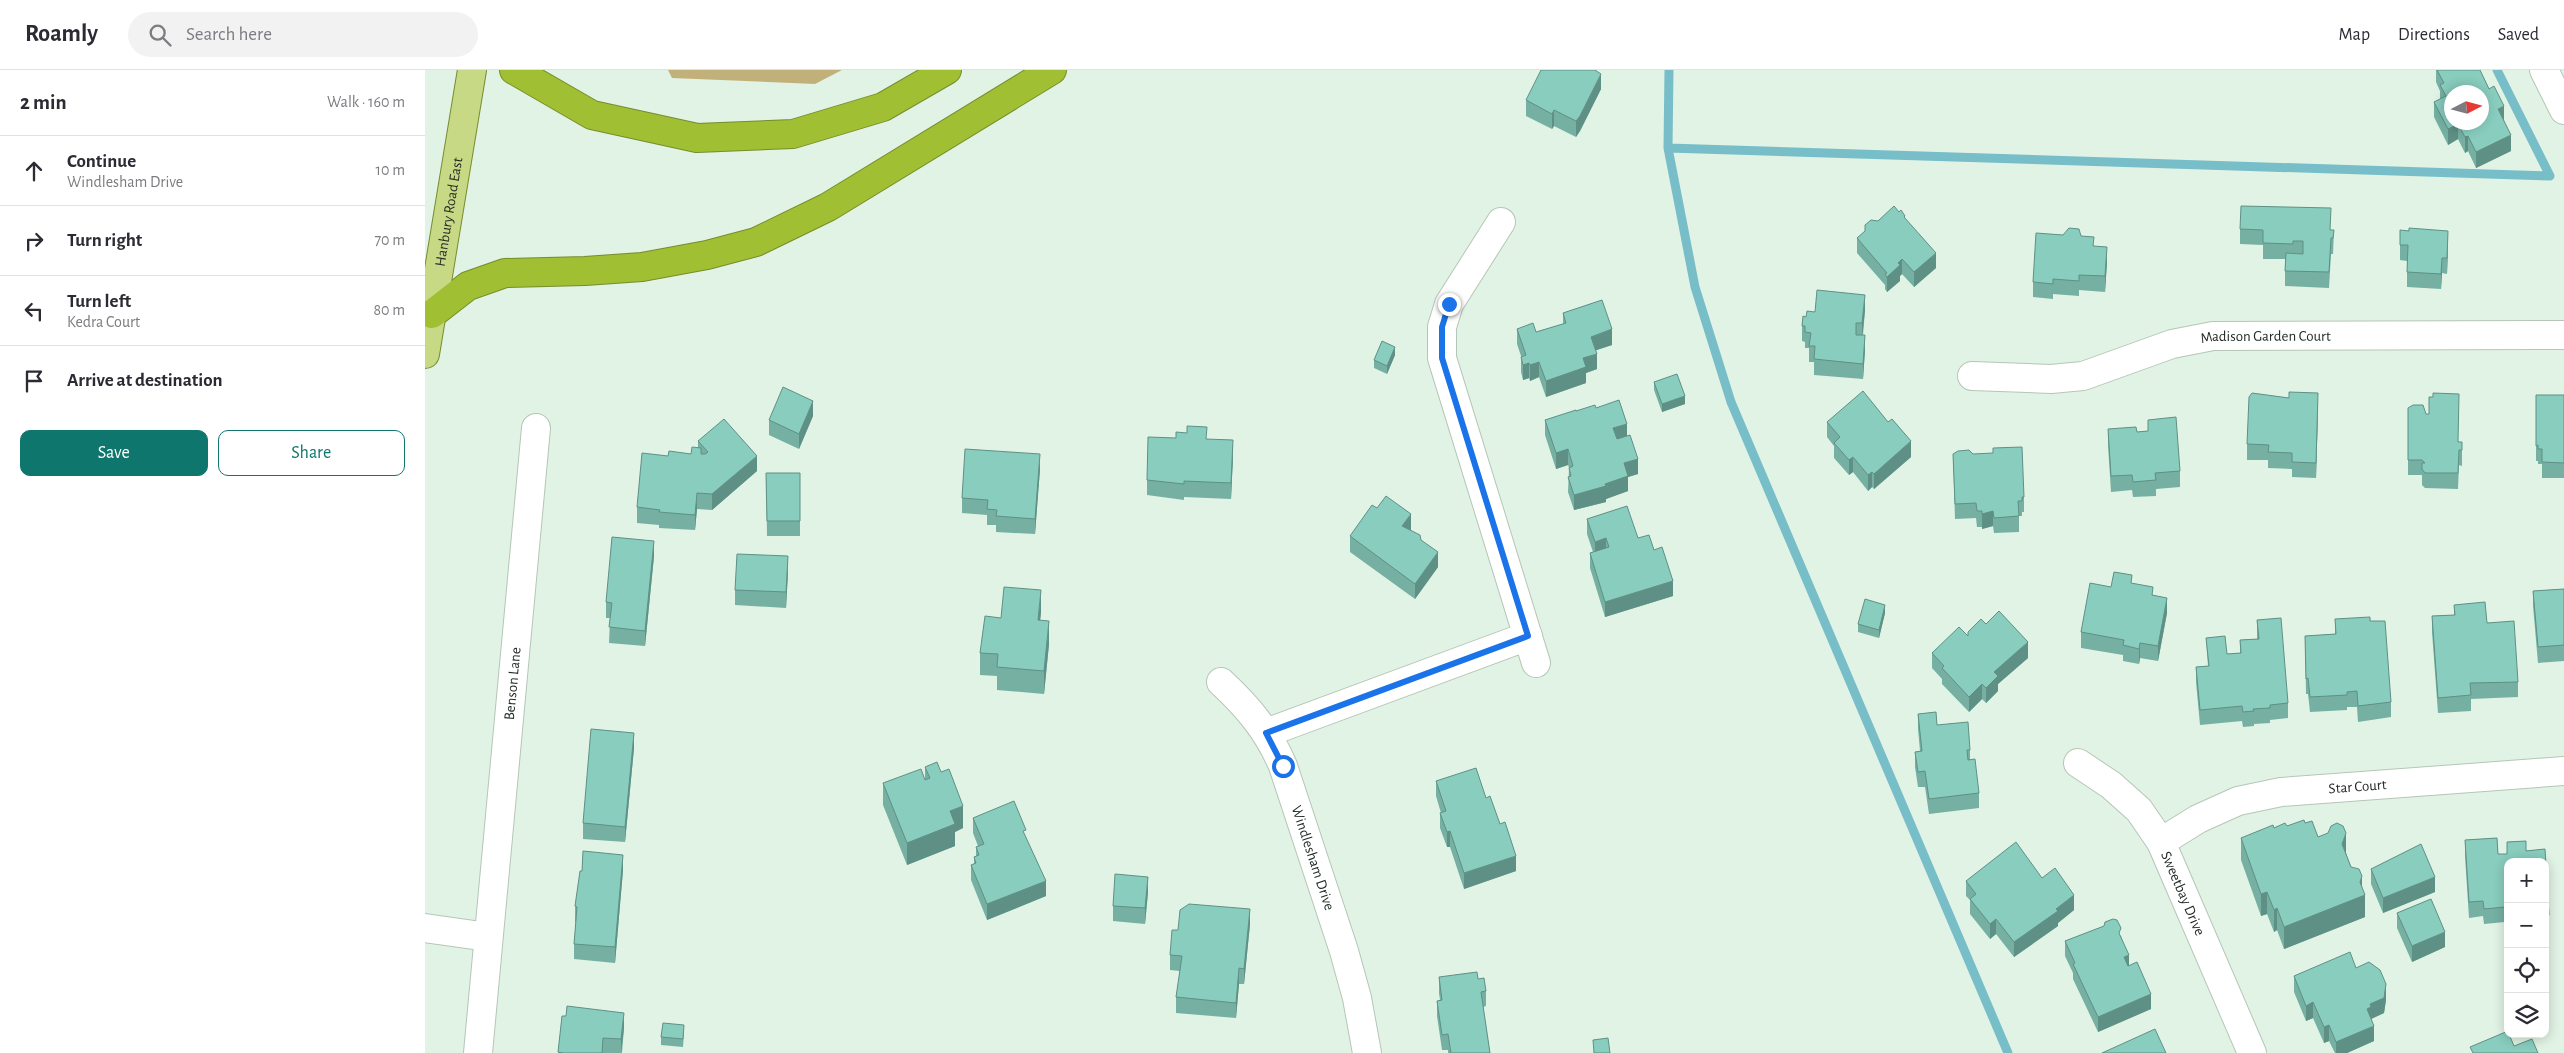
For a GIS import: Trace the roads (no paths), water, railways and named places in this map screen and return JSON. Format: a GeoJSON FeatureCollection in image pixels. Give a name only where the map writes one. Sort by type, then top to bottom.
{"type":"FeatureCollection","features":[{"type":"Feature","properties":{"kind":"highway"},"geometry":{"type":"LineString","coordinates":[[514,70],[591,115],[697,138],[793,134],[883,107],[947,70]]}},
{"type":"Feature","properties":{"kind":"highway"},"geometry":{"type":"LineString","coordinates":[[432,314],[468,286],[505,273],[585,272],[642,267],[707,255],[756,242],[828,207],[1052,70]]}},
{"type":"Feature","properties":{"kind":"main road","name":"Hanbury Road East"},"geometry":{"type":"LineString","coordinates":[[425,354],[472,70]]}},
{"type":"Feature","properties":{"kind":"street"},"geometry":{"type":"LineString","coordinates":[[2545,70],[2564,110]]}},
{"type":"Feature","properties":{"kind":"street"},"geometry":{"type":"LineString","coordinates":[[1501,222],[1449,304],[1442,327],[1442,358],[1536,663]]}},
{"type":"Feature","properties":{"kind":"street","name":"Madison Garden Court"},"geometry":{"type":"LineString","coordinates":[[1973,376],[2051,379],[2083,376],[2172,344],[2213,336],[2564,335]]}},
{"type":"Feature","properties":{"kind":"street","name":"Benson Lane"},"geometry":{"type":"LineString","coordinates":[[478,1053],[536,428]]}},
{"type":"Feature","properties":{"kind":"street"},"geometry":{"type":"LineString","coordinates":[[1266,733],[1528,636]]}},
{"type":"Feature","properties":{"kind":"street","name":"Windlesham Drive"},"geometry":{"type":"LineString","coordinates":[[1221,682],[1249,708],[1266,733],[1283,766],[1344,951],[1357,998],[1367,1053]]}},
{"type":"Feature","properties":{"kind":"street","name":"Sweetbay Drive"},"geometry":{"type":"LineString","coordinates":[[2078,763],[2111,784],[2139,810],[2161,842],[2252,1053]]}},
{"type":"Feature","properties":{"kind":"street","name":"Star Court"},"geometry":{"type":"LineString","coordinates":[[2161,842],[2198,819],[2239,801],[2281,792],[2564,771]]}},
{"type":"Feature","properties":{"kind":"street"},"geometry":{"type":"LineString","coordinates":[[425,928],[488,937]]}},
{"type":"Feature","properties":{"kind":"waterway"},"geometry":{"type":"LineString","coordinates":[[1669,70],[1668,148],[1695,287],[1731,402],[2008,1053]]}},
{"type":"Feature","properties":{"kind":"waterway"},"geometry":{"type":"LineString","coordinates":[[1668,148],[2550,176],[2497,70]]}}]}
